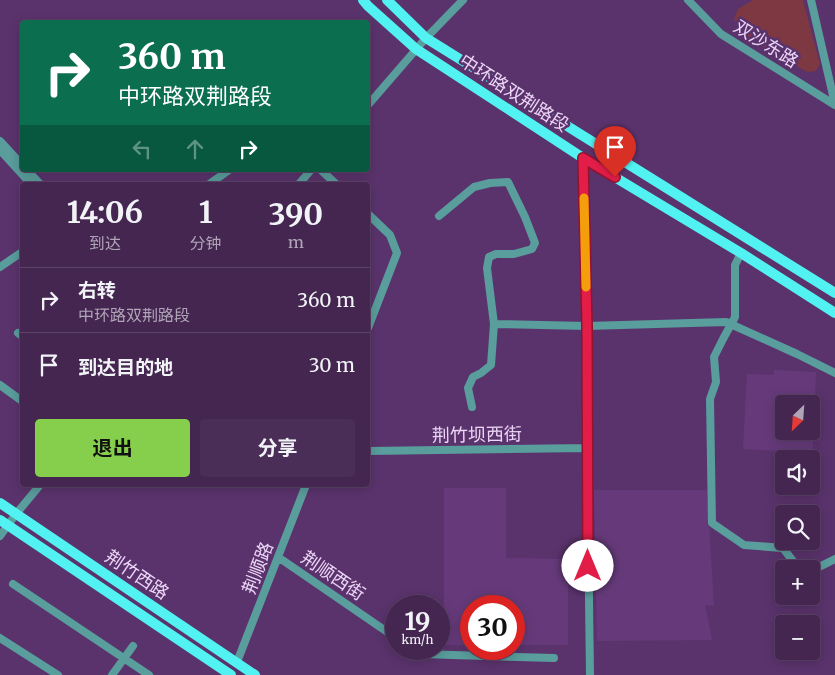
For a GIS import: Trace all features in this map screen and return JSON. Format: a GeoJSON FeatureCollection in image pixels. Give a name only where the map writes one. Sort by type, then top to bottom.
{"type":"FeatureCollection","features":[{"type":"Feature","properties":{"kind":"main road","name":"中环路双荆路段"},"geometry":{"type":"LineString","coordinates":[[363,0],[416,49],[583,158],[835,313]]}},
{"type":"Feature","properties":{"kind":"main road","name":"中环路双荆路段"},"geometry":{"type":"LineString","coordinates":[[387,0],[426,38],[835,293]]}},
{"type":"Feature","properties":{"kind":"main road","name":"荆竹西路"},"geometry":{"type":"LineString","coordinates":[[0,503],[255,675]]}},
{"type":"Feature","properties":{"kind":"main road","name":"荆竹西路"},"geometry":{"type":"LineString","coordinates":[[4,523],[232,675]]}},
{"type":"Feature","properties":{"kind":"street"},"geometry":{"type":"LineString","coordinates":[[370,104],[416,49],[463,0]]}},
{"type":"Feature","properties":{"kind":"street","name":"双沙东路"},"geometry":{"type":"LineString","coordinates":[[688,0],[721,34],[835,104]]}},
{"type":"Feature","properties":{"kind":"street"},"geometry":{"type":"LineString","coordinates":[[811,0],[835,104]]}},
{"type":"Feature","properties":{"kind":"street"},"geometry":{"type":"LineString","coordinates":[[0,141],[20,163]]}},
{"type":"Feature","properties":{"kind":"street"},"geometry":{"type":"LineString","coordinates":[[0,150],[20,172]]}},
{"type":"Feature","properties":{"kind":"street"},"geometry":{"type":"LineString","coordinates":[[583,158],[587,326],[590,675]]}},
{"type":"Feature","properties":{"kind":"street"},"geometry":{"type":"LineString","coordinates":[[20,172],[29,182]]}},
{"type":"Feature","properties":{"kind":"street"},"geometry":{"type":"LineString","coordinates":[[29,172],[38,182]]}},
{"type":"Feature","properties":{"kind":"street"},"geometry":{"type":"LineString","coordinates":[[217,182],[227,172]]}},
{"type":"Feature","properties":{"kind":"street"},"geometry":{"type":"LineString","coordinates":[[301,182],[309,172]]}},
{"type":"Feature","properties":{"kind":"street"},"geometry":{"type":"LineString","coordinates":[[322,172],[334,182]]}},
{"type":"Feature","properties":{"kind":"street"},"geometry":{"type":"LineString","coordinates":[[439,216],[474,187],[490,183],[508,182],[535,243],[532,249],[514,254],[496,254],[489,257],[487,268],[494,324],[491,365],[473,377],[468,388],[472,407]]}},
{"type":"Feature","properties":{"kind":"street"},"geometry":{"type":"LineString","coordinates":[[370,216],[390,235],[397,253],[370,323]]}},
{"type":"Feature","properties":{"kind":"street"},"geometry":{"type":"LineString","coordinates":[[0,267],[20,253]]}},
{"type":"Feature","properties":{"kind":"street"},"geometry":{"type":"LineString","coordinates":[[740,253],[735,265],[735,317],[714,357],[716,382],[710,399],[712,524],[744,545],[784,548],[792,560]]}},
{"type":"Feature","properties":{"kind":"street"},"geometry":{"type":"LineString","coordinates":[[494,324],[587,326],[726,322],[835,373]]}},
{"type":"Feature","properties":{"kind":"street"},"geometry":{"type":"LineString","coordinates":[[0,385],[20,399]]}},
{"type":"Feature","properties":{"kind":"street","name":"荆竹坝西街"},"geometry":{"type":"LineString","coordinates":[[370,451],[587,448]]}},
{"type":"Feature","properties":{"kind":"street"},"geometry":{"type":"LineString","coordinates":[[0,536],[4,523],[16,514],[38,487]]}},
{"type":"Feature","properties":{"kind":"street","name":"荆顺路"},"geometry":{"type":"LineString","coordinates":[[237,662],[305,487]]}},
{"type":"Feature","properties":{"kind":"street","name":"荆顺西街"},"geometry":{"type":"LineString","coordinates":[[278,557],[385,630]]}},
{"type":"Feature","properties":{"kind":"street"},"geometry":{"type":"LineString","coordinates":[[820,567],[835,560]]}},
{"type":"Feature","properties":{"kind":"street"},"geometry":{"type":"LineString","coordinates":[[12,584],[149,675]]}},
{"type":"Feature","properties":{"kind":"street"},"geometry":{"type":"LineString","coordinates":[[0,638],[58,675]]}},
{"type":"Feature","properties":{"kind":"street"},"geometry":{"type":"LineString","coordinates":[[112,675],[133,646]]}},
{"type":"Feature","properties":{"kind":"street"},"geometry":{"type":"LineString","coordinates":[[450,655],[554,658]]}},
{"type":"Feature","properties":{"kind":"shaded area"},"geometry":{"type":"Polygon","coordinates":[[[753,0],[803,0],[820,64],[816,71],[807,72],[743,35],[734,19],[738,9],[753,0]]]}},
{"type":"Feature","properties":{"kind":"shaded area"},"geometry":{"type":"Polygon","coordinates":[[[774,370],[816,372],[815,395],[775,395],[775,440],[813,440],[813,450],[743,449],[747,374],[774,375],[774,370]]]}},
{"type":"Feature","properties":{"kind":"shaded area"},"geometry":{"type":"Polygon","coordinates":[[[444,488],[506,488],[506,558],[568,559],[568,645],[525,645],[525,595],[460,595],[460,645],[450,645],[450,595],[444,595],[444,488]]]}},
{"type":"Feature","properties":{"kind":"shaded area"},"geometry":{"type":"Polygon","coordinates":[[[594,490],[707,490],[714,606],[705,605],[712,640],[597,641],[594,490]]]}},
{"type":"Feature","properties":{"kind":"slow traffic"},"geometry":{"type":"LineString","coordinates":[[584,198],[586,287]]}},
{"type":"Feature","properties":{"kind":"route"},"geometry":{"type":"LineString","coordinates":[[588,566],[587,326],[583,158],[615,177]]}}]}
